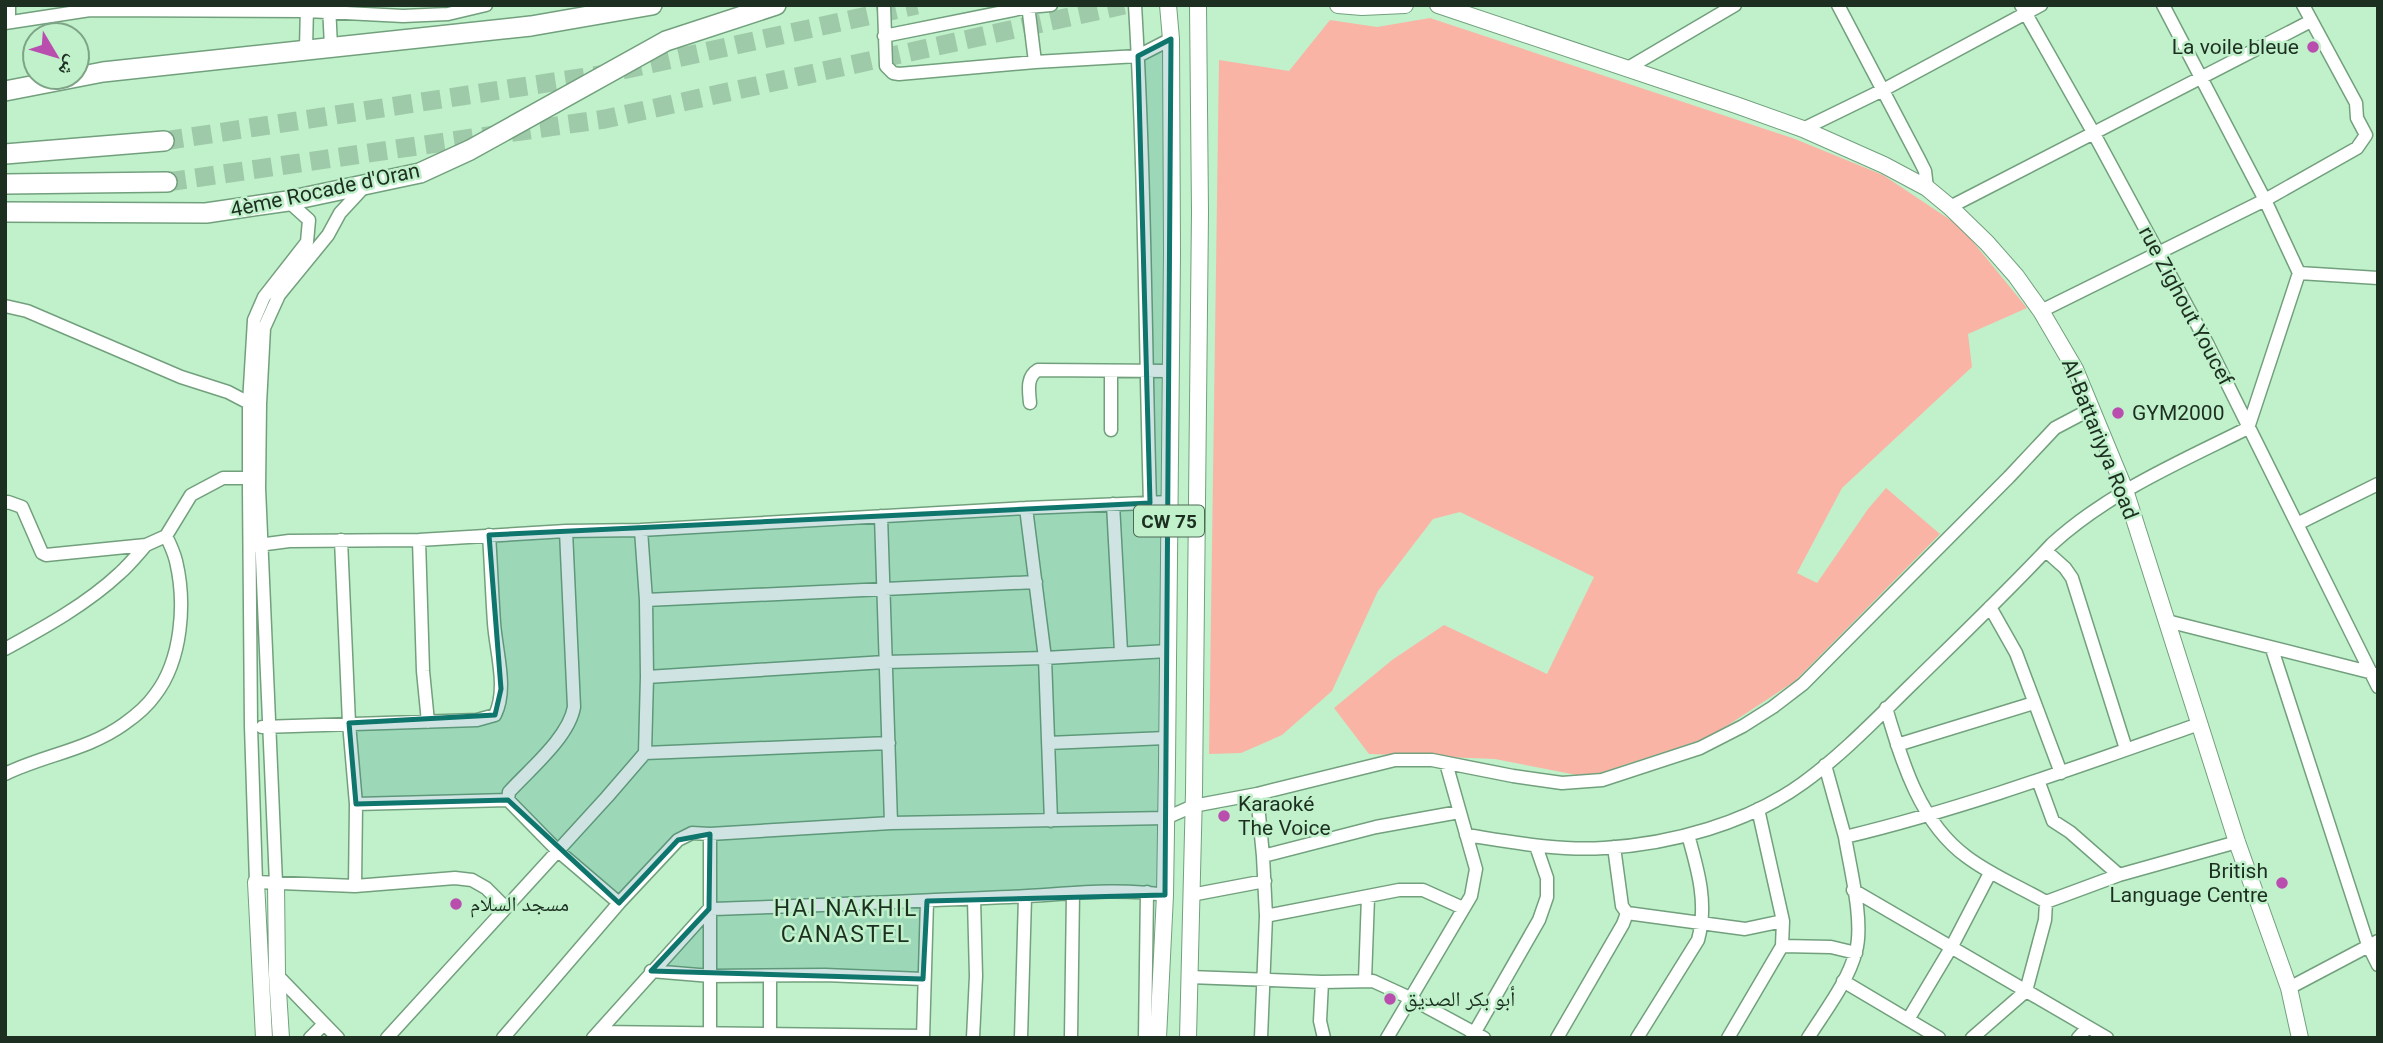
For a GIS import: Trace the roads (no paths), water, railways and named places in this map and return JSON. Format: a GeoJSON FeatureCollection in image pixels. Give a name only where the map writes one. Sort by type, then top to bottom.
{"type":"FeatureCollection","features":[{"type":"Feature","properties":{"kind":"highway"},"geometry":{"type":"LineString","coordinates":[[5,92],[103,72],[551,23],[652,5]]}},
{"type":"Feature","properties":{"kind":"highway","name":"4ème Rocade d'Oran"},"geometry":{"type":"LineString","coordinates":[[5,212],[206,214],[288,201],[420,173],[470,149],[666,41],[776,5]]}},
{"type":"Feature","properties":{"kind":"highway"},"geometry":{"type":"LineString","coordinates":[[5,154],[164,141]]}},
{"type":"Feature","properties":{"kind":"highway"},"geometry":{"type":"LineString","coordinates":[[5,184],[167,182]]}},
{"type":"Feature","properties":{"kind":"main road","name":"CW 75"},"geometry":{"type":"LineString","coordinates":[[1158,1038],[1165,895],[1170,502],[1171,40],[1168,5]]}},
{"type":"Feature","properties":{"kind":"main road"},"geometry":{"type":"LineString","coordinates":[[1188,1038],[1200,226],[1198,5]]}},
{"type":"Feature","properties":{"kind":"main road"},"geometry":{"type":"LineString","coordinates":[[1338,5],[1362,8],[1405,5]]}},
{"type":"Feature","properties":{"kind":"main road","name":"Al-Battariyya Road"},"geometry":{"type":"LineString","coordinates":[[1438,5],[1803,129],[1884,165],[1927,188],[1950,207],[2017,276],[2075,369],[2125,490],[2236,842],[2289,988],[2296,1037]]}},
{"type":"Feature","properties":{"kind":"main road"},"geometry":{"type":"LineString","coordinates":[[256,882],[264,1038]]}},
{"type":"Feature","properties":{"kind":"main road"},"geometry":{"type":"LineString","coordinates":[[276,883],[276,975],[281,1038]]}},
{"type":"Feature","properties":{"kind":"street"},"geometry":{"type":"LineString","coordinates":[[9,5],[7,22],[90,8],[307,8],[373,15],[436,15],[486,5]]}},
{"type":"Feature","properties":{"kind":"street"},"geometry":{"type":"LineString","coordinates":[[884,5],[886,66],[895,74],[1138,56],[1171,40]]}},
{"type":"Feature","properties":{"kind":"street"},"geometry":{"type":"LineString","coordinates":[[884,36],[1028,6],[1051,5]]}},
{"type":"Feature","properties":{"kind":"street"},"geometry":{"type":"LineString","coordinates":[[1135,5],[1150,503]]}},
{"type":"Feature","properties":{"kind":"street"},"geometry":{"type":"LineString","coordinates":[[1628,68],[1735,5]]}},
{"type":"Feature","properties":{"kind":"street"},"geometry":{"type":"LineString","coordinates":[[1838,5],[1922,165],[1927,188]]}},
{"type":"Feature","properties":{"kind":"street"},"geometry":{"type":"LineString","coordinates":[[1803,129],[1884,90],[2023,9],[2041,5]]}},
{"type":"Feature","properties":{"kind":"street"},"geometry":{"type":"LineString","coordinates":[[1466,835],[1536,846],[1603,848],[1688,835],[1758,809],[1802,784],[1825,765],[2046,551],[2087,515],[2125,490],[2248,428],[2299,273],[2266,200],[2163,5]]}},
{"type":"Feature","properties":{"kind":"street"},"geometry":{"type":"LineString","coordinates":[[2041,311],[2266,200],[2357,148],[2366,135],[2357,118],[2357,103],[2303,5]]}},
{"type":"Feature","properties":{"kind":"street"},"geometry":{"type":"LineString","coordinates":[[1028,6],[1035,62]]}},
{"type":"Feature","properties":{"kind":"street"},"geometry":{"type":"LineString","coordinates":[[306,49],[307,8]]}},
{"type":"Feature","properties":{"kind":"street"},"geometry":{"type":"LineString","coordinates":[[329,9],[331,47]]}},
{"type":"Feature","properties":{"kind":"street","name":"rue Zighout Youcef"},"geometry":{"type":"LineString","coordinates":[[2023,9],[2207,343],[2374,673],[2378,687]]}},
{"type":"Feature","properties":{"kind":"street"},"geometry":{"type":"LineString","coordinates":[[1950,207],[2311,21]]}},
{"type":"Feature","properties":{"kind":"street"},"geometry":{"type":"LineString","coordinates":[[254,478],[264,328],[274,293],[328,235],[357,192],[366,186]]}},
{"type":"Feature","properties":{"kind":"street"},"geometry":{"type":"LineString","coordinates":[[276,883],[249,402],[254,320],[307,242],[309,235],[309,220],[288,201]]}},
{"type":"Feature","properties":{"kind":"street"},"geometry":{"type":"LineString","coordinates":[[2299,273],[2378,278]]}},
{"type":"Feature","properties":{"kind":"street"},"geometry":{"type":"LineString","coordinates":[[5,306],[27,311],[181,377],[228,392],[249,402]]}},
{"type":"Feature","properties":{"kind":"street"},"geometry":{"type":"LineString","coordinates":[[1030,403],[1029,382],[1035,371],[1171,371]]}},
{"type":"Feature","properties":{"kind":"street"},"geometry":{"type":"LineString","coordinates":[[1111,372],[1111,430]]}},
{"type":"Feature","properties":{"kind":"street"},"geometry":{"type":"LineString","coordinates":[[503,1038],[619,903],[678,840],[692,833],[891,823],[1166,818],[1193,806],[1257,794],[1395,760],[1420,759],[1562,783],[1602,780],[1690,752],[1743,726],[1803,684],[2010,477],[2055,428],[2091,409]]}},
{"type":"Feature","properties":{"kind":"street"},"geometry":{"type":"LineString","coordinates":[[5,503],[22,507],[42,553],[46,555],[146,545],[166,536],[191,495],[223,478],[254,478]]}},
{"type":"Feature","properties":{"kind":"street"},"geometry":{"type":"LineString","coordinates":[[2297,524],[2378,484]]}},
{"type":"Feature","properties":{"kind":"street"},"geometry":{"type":"LineString","coordinates":[[256,546],[289,541],[419,540],[1170,502]]}},
{"type":"Feature","properties":{"kind":"street"},"geometry":{"type":"LineString","coordinates":[[1113,504],[1121,652]]}},
{"type":"Feature","properties":{"kind":"street"},"geometry":{"type":"LineString","coordinates":[[1026,508],[1045,658],[1051,821]]}},
{"type":"Feature","properties":{"kind":"street"},"geometry":{"type":"LineString","coordinates":[[881,516],[891,823]]}},
{"type":"Feature","properties":{"kind":"street"},"geometry":{"type":"LineString","coordinates":[[387,1038],[645,753],[646,600],[641,530]]}},
{"type":"Feature","properties":{"kind":"street"},"geometry":{"type":"LineString","coordinates":[[508,800],[509,792],[571,721],[573,707],[566,531]]}},
{"type":"Feature","properties":{"kind":"street"},"geometry":{"type":"LineString","coordinates":[[251,726],[269,728],[428,722],[486,719],[495,715],[500,704],[489,535]]}},
{"type":"Feature","properties":{"kind":"street"},"geometry":{"type":"LineString","coordinates":[[5,774],[65,753],[123,725],[155,696],[172,664],[178,634],[180,588],[176,559],[166,536]]}},
{"type":"Feature","properties":{"kind":"street"},"geometry":{"type":"LineString","coordinates":[[341,540],[349,723],[356,804],[355,886]]}},
{"type":"Feature","properties":{"kind":"street"},"geometry":{"type":"LineString","coordinates":[[419,540],[423,671],[428,722]]}},
{"type":"Feature","properties":{"kind":"street"},"geometry":{"type":"LineString","coordinates":[[5,649],[52,623],[119,574],[146,545]]}},
{"type":"Feature","properties":{"kind":"street"},"geometry":{"type":"LineString","coordinates":[[256,546],[251,726],[256,882],[355,886],[456,878],[472,880],[486,888],[505,907]]}},
{"type":"Feature","properties":{"kind":"street"},"geometry":{"type":"LineString","coordinates":[[2046,551],[2065,568],[2076,588],[2126,750]]}},
{"type":"Feature","properties":{"kind":"street"},"geometry":{"type":"LineString","coordinates":[[646,600],[1036,582]]}},
{"type":"Feature","properties":{"kind":"street"},"geometry":{"type":"LineString","coordinates":[[1990,607],[2013,644],[2061,773]]}},
{"type":"Feature","properties":{"kind":"street"},"geometry":{"type":"LineString","coordinates":[[2167,621],[2374,673]]}},
{"type":"Feature","properties":{"kind":"street"},"geometry":{"type":"LineString","coordinates":[[2272,649],[2378,964]]}},
{"type":"Feature","properties":{"kind":"street"},"geometry":{"type":"LineString","coordinates":[[647,677],[886,662],[1045,658],[1168,651]]}},
{"type":"Feature","properties":{"kind":"street"},"geometry":{"type":"LineString","coordinates":[[1897,745],[2034,703]]}},
{"type":"Feature","properties":{"kind":"street"},"geometry":{"type":"LineString","coordinates":[[1886,708],[1897,745],[1927,816],[1935,827],[1959,851],[1990,873],[2046,902],[2119,875],[2236,842]]}},
{"type":"Feature","properties":{"kind":"street"},"geometry":{"type":"LineString","coordinates":[[1845,837],[1927,816],[2061,773],[2199,724]]}},
{"type":"Feature","properties":{"kind":"street"},"geometry":{"type":"LineString","coordinates":[[1048,743],[1166,738]]}},
{"type":"Feature","properties":{"kind":"street"},"geometry":{"type":"LineString","coordinates":[[645,753],[889,743]]}},
{"type":"Feature","properties":{"kind":"street"},"geometry":{"type":"LineString","coordinates":[[1387,1038],[1471,896],[1476,869],[1446,763]]}},
{"type":"Feature","properties":{"kind":"street"},"geometry":{"type":"LineString","coordinates":[[1808,1038],[1843,981],[1856,953],[1858,935],[1845,837],[1825,765]]}},
{"type":"Feature","properties":{"kind":"street"},"geometry":{"type":"LineString","coordinates":[[2038,780],[2053,821],[2070,832],[2119,875]]}},
{"type":"Feature","properties":{"kind":"street"},"geometry":{"type":"LineString","coordinates":[[1257,794],[1266,916],[1261,1038]]}},
{"type":"Feature","properties":{"kind":"street"},"geometry":{"type":"LineString","coordinates":[[356,804],[508,800],[557,850],[619,903]]}},
{"type":"Feature","properties":{"kind":"street"},"geometry":{"type":"LineString","coordinates":[[1728,1038],[1782,946],[1783,921],[1758,809]]}},
{"type":"Feature","properties":{"kind":"street"},"geometry":{"type":"LineString","coordinates":[[1263,856],[1376,827],[1459,812]]}},
{"type":"Feature","properties":{"kind":"street"},"geometry":{"type":"LineString","coordinates":[[710,834],[710,1036]]}},
{"type":"Feature","properties":{"kind":"street"},"geometry":{"type":"LineString","coordinates":[[1637,1038],[1698,940],[1703,922],[1700,879],[1688,835]]}},
{"type":"Feature","properties":{"kind":"street"},"geometry":{"type":"LineString","coordinates":[[1189,977],[1322,982],[1365,980],[1382,984],[1410,998],[1477,1036],[1539,920],[1547,897],[1547,878],[1536,846]]}},
{"type":"Feature","properties":{"kind":"street"},"geometry":{"type":"LineString","coordinates":[[1614,847],[1622,906],[1627,914]]}},
{"type":"Feature","properties":{"kind":"street"},"geometry":{"type":"LineString","coordinates":[[1909,1018],[1952,946],[1990,873]]}},
{"type":"Feature","properties":{"kind":"street"},"geometry":{"type":"LineString","coordinates":[[1191,895],[1265,881]]}},
{"type":"Feature","properties":{"kind":"street"},"geometry":{"type":"LineString","coordinates":[[1266,916],[1368,897],[1386,891],[1423,890],[1464,908]]}},
{"type":"Feature","properties":{"kind":"street"},"geometry":{"type":"LineString","coordinates":[[1853,890],[2106,1038]]}},
{"type":"Feature","properties":{"kind":"street"},"geometry":{"type":"LineString","coordinates":[[596,1035],[709,909],[1073,893],[1147,892],[1165,895]]}},
{"type":"Feature","properties":{"kind":"street"},"geometry":{"type":"LineString","coordinates":[[1145,1038],[1147,892]]}},
{"type":"Feature","properties":{"kind":"street"},"geometry":{"type":"LineString","coordinates":[[1070,1038],[1073,893]]}},
{"type":"Feature","properties":{"kind":"street"},"geometry":{"type":"LineString","coordinates":[[1021,1038],[1025,897]]}},
{"type":"Feature","properties":{"kind":"street"},"geometry":{"type":"LineString","coordinates":[[1365,980],[1368,897]]}},
{"type":"Feature","properties":{"kind":"street"},"geometry":{"type":"LineString","coordinates":[[973,1038],[976,976],[974,899]]}},
{"type":"Feature","properties":{"kind":"street"},"geometry":{"type":"LineString","coordinates":[[596,1035],[923,1037],[927,901]]}},
{"type":"Feature","properties":{"kind":"street"},"geometry":{"type":"LineString","coordinates":[[1972,1038],[2026,991],[2045,920],[2046,902]]}},
{"type":"Feature","properties":{"kind":"street"},"geometry":{"type":"LineString","coordinates":[[1627,914],[1745,929],[1783,921]]}},
{"type":"Feature","properties":{"kind":"street"},"geometry":{"type":"LineString","coordinates":[[1557,1038],[1627,914]]}},
{"type":"Feature","properties":{"kind":"street"},"geometry":{"type":"LineString","coordinates":[[2289,988],[2373,943]]}},
{"type":"Feature","properties":{"kind":"street"},"geometry":{"type":"LineString","coordinates":[[1782,946],[1831,947],[1856,953]]}},
{"type":"Feature","properties":{"kind":"street"},"geometry":{"type":"LineString","coordinates":[[260,959],[338,1038]]}},
{"type":"Feature","properties":{"kind":"street"},"geometry":{"type":"LineString","coordinates":[[651,971],[711,976],[825,975],[923,979]]}},
{"type":"Feature","properties":{"kind":"street"},"geometry":{"type":"LineString","coordinates":[[770,976],[770,1036]]}},
{"type":"Feature","properties":{"kind":"street"},"geometry":{"type":"LineString","coordinates":[[1843,981],[1939,1038]]}},
{"type":"Feature","properties":{"kind":"street"},"geometry":{"type":"LineString","coordinates":[[1322,982],[1320,1021],[1324,1038]]}},
{"type":"Feature","properties":{"kind":"street"},"geometry":{"type":"LineString","coordinates":[[310,1038],[324,1024]]}},
{"type":"Feature","properties":{"kind":"street"},"geometry":{"type":"LineString","coordinates":[[2078,1038],[2088,1027]]}},
{"type":"Feature","properties":{"kind":"tunnel"},"geometry":{"type":"LineString","coordinates":[[164,141],[600,75],[917,5]]}},
{"type":"Feature","properties":{"kind":"tunnel"},"geometry":{"type":"LineString","coordinates":[[167,182],[605,119],[1124,5]]}},
{"type":"Feature","properties":{"kind":"place","name":"La voile bleue"},"geometry":{"type":"Point","coordinates":[2313,47]}},
{"type":"Feature","properties":{"kind":"place","name":"GYM2000"},"geometry":{"type":"Point","coordinates":[2118,413]}},
{"type":"Feature","properties":{"kind":"place","name":"Karaoké The Voice"},"geometry":{"type":"Point","coordinates":[1224,816]}},
{"type":"Feature","properties":{"kind":"place","name":"British Language Centre"},"geometry":{"type":"Point","coordinates":[2282,883]}},
{"type":"Feature","properties":{"kind":"place","name":"مسجد السلام"},"geometry":{"type":"Point","coordinates":[456,904]}},
{"type":"Feature","properties":{"kind":"place","name":"أبو بكر الصديق"},"geometry":{"type":"Point","coordinates":[1390,999]}},
{"type":"Feature","properties":{"kind":"district","name":"HAI NAKHIL CANASTEL"},"geometry":{"type":"Point","coordinates":[846,921]}}]}
